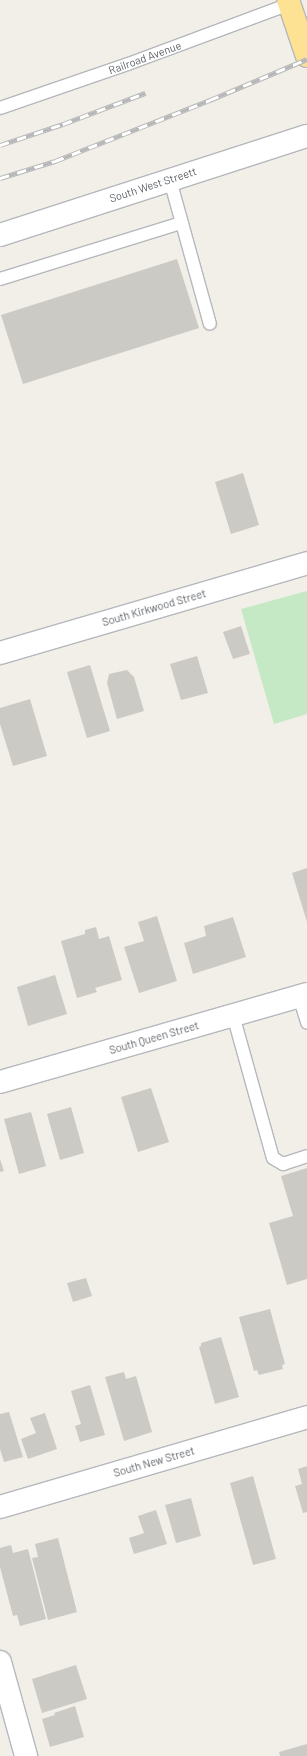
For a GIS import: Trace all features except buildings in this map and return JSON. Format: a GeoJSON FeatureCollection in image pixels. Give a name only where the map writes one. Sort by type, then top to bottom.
{"type":"FeatureCollection","features":[{"type":"Feature","properties":{"kind":"highway"},"geometry":{"type":"LineString","coordinates":[[289,2],[307,56]]}},
{"type":"Feature","properties":{"kind":"street","name":"South West Streett"},"geometry":{"type":"LineString","coordinates":[[0,235],[307,136]]}},
{"type":"Feature","properties":{"kind":"street","name":"South Kirkwood Street"},"geometry":{"type":"LineString","coordinates":[[0,653],[307,563]]}},
{"type":"Feature","properties":{"kind":"street","name":"South Queen Street"},"geometry":{"type":"LineString","coordinates":[[0,1082],[303,995]]}},
{"type":"Feature","properties":{"kind":"street","name":"South New Street"},"geometry":{"type":"LineString","coordinates":[[0,1507],[307,1417]]}},
{"type":"Feature","properties":{"kind":"street"},"geometry":{"type":"LineString","coordinates":[[0,1662],[26,1756]]}},
{"type":"Feature","properties":{"kind":"lane","name":"Railroad Avenue"},"geometry":{"type":"LineString","coordinates":[[0,108],[128,64],[289,2]]}},
{"type":"Feature","properties":{"kind":"lane"},"geometry":{"type":"LineString","coordinates":[[170,180],[210,324]]}},
{"type":"Feature","properties":{"kind":"lane"},"geometry":{"type":"LineString","coordinates":[[0,279],[182,223]]}},
{"type":"Feature","properties":{"kind":"lane"},"geometry":{"type":"LineString","coordinates":[[303,995],[307,1023]]}},
{"type":"Feature","properties":{"kind":"lane"},"geometry":{"type":"LineString","coordinates":[[233,1015],[273,1158],[283,1164],[307,1156]]}},
{"type":"Feature","properties":{"kind":"green space"},"geometry":{"type":"Polygon","coordinates":[[[307,591],[307,714],[274,724],[241,609],[307,591]]]}},
{"type":"Feature","properties":{"kind":"railway"},"geometry":{"type":"LineString","coordinates":[[0,178],[55,161],[210,100],[307,59]]}},
{"type":"Feature","properties":{"kind":"railway"},"geometry":{"type":"LineString","coordinates":[[0,145],[63,124],[145,93]]}}]}
